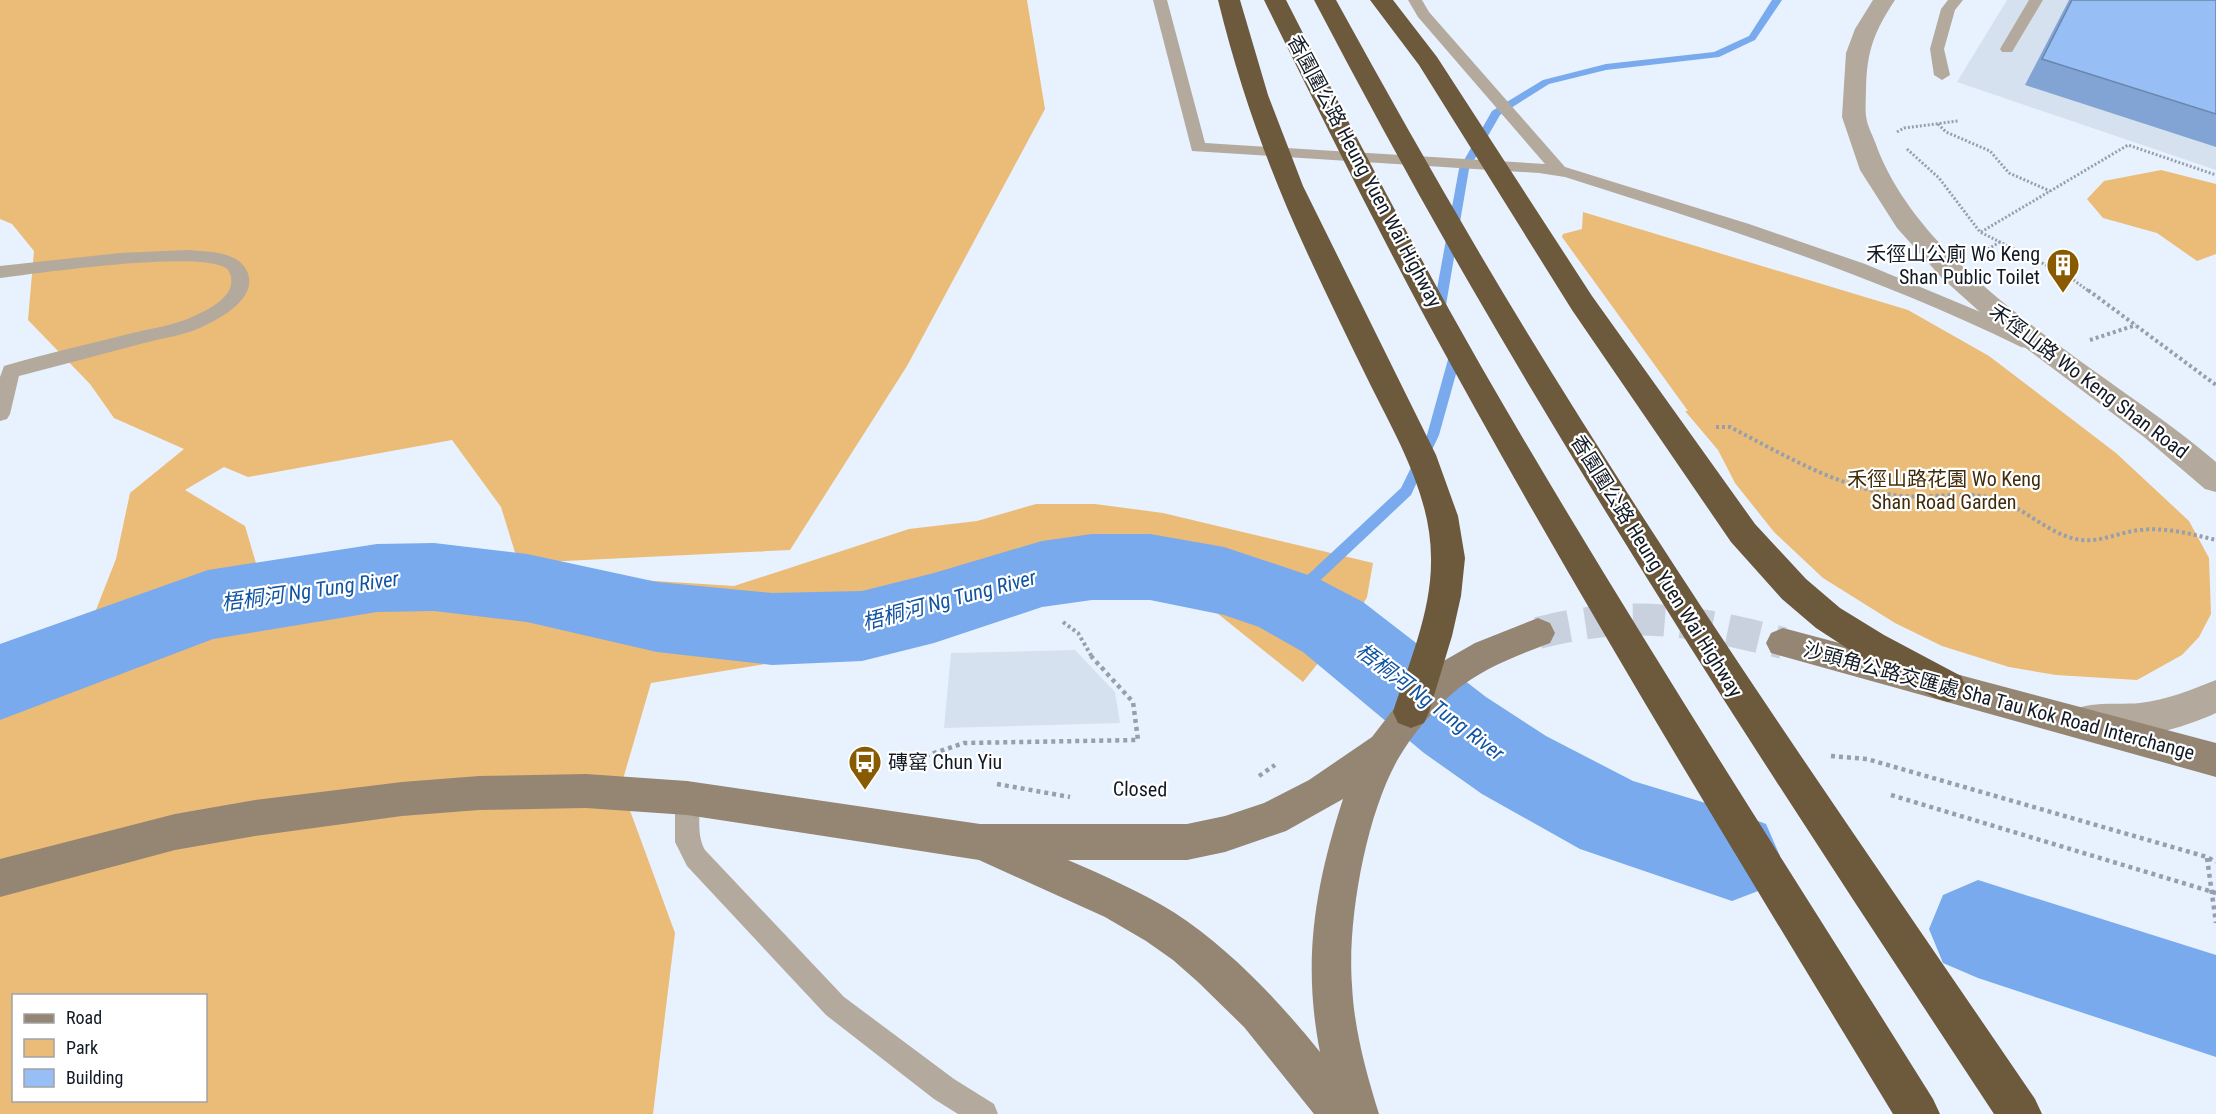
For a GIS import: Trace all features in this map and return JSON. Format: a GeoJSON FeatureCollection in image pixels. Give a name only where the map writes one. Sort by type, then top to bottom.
{"type":"FeatureCollection","features":[{"type":"Feature","properties":{"kind":"highway"},"geometry":{"type":"LineString","coordinates":[[1229,0],[1244,65],[1271,143],[1317,245],[1415,444],[1431,483],[1446,530],[1448,559],[1445,594],[1411,712]]}},
{"type":"Feature","properties":{"kind":"highway","name":"香園圍公路 Heung Yuen Wai Highway"},"geometry":{"type":"LineString","coordinates":[[1275,0],[1339,129],[1497,420],[1656,691],[1918,1114]]}},
{"type":"Feature","properties":{"kind":"highway","name":"香園圍公路 Heung Yuen Wai Highway"},"geometry":{"type":"LineString","coordinates":[[1325,0],[1446,221],[1566,422],[1741,699],[2020,1114]]}},
{"type":"Feature","properties":{"kind":"highway"},"geometry":{"type":"LineString","coordinates":[[1381,0],[1429,62],[1582,303],[1743,533],[1770,564],[1827,617],[1867,644],[1948,687]]}},
{"type":"Feature","properties":{"kind":"main road"},"geometry":{"type":"LineString","coordinates":[[0,878],[175,832],[266,816],[349,805],[479,793],[554,791],[687,798],[980,842],[1187,842],[1225,834],[1350,788],[1384,749],[1411,712],[1441,682],[1483,655],[1538,633]]}},
{"type":"Feature","properties":{"kind":"main road","name":"沙頭角公路交匯處 Sha Tau Kok Road Interchange"},"geometry":{"type":"LineString","coordinates":[[1783,643],[2216,760]]}},
{"type":"Feature","properties":{"kind":"main road"},"geometry":{"type":"LineString","coordinates":[[1350,788],[1332,936],[1331,983],[1336,1030],[1357,1114]]}},
{"type":"Feature","properties":{"kind":"main road"},"geometry":{"type":"LineString","coordinates":[[980,842],[1113,901],[1158,927],[1193,951],[1230,982],[1263,1015],[1341,1114]]}},
{"type":"Feature","properties":{"kind":"street","name":"禾徑山路 Wo Keng Shan Road"},"geometry":{"type":"LineString","coordinates":[[1884,0],[1868,24],[1860,43],[1852,78],[1856,122],[1862,145],[1875,174],[1913,230],[1937,257],[2010,324],[2156,430],[2216,480]]}},
{"type":"Feature","properties":{"kind":"street"},"geometry":{"type":"LineString","coordinates":[[2065,719],[2128,721],[2162,717],[2198,705],[2216,696]]}},
{"type":"Feature","properties":{"kind":"lane"},"geometry":{"type":"LineString","coordinates":[[1160,0],[1198,148],[1560,171],[1650,198],[1877,274],[1957,308],[2069,366]]}},
{"type":"Feature","properties":{"kind":"lane"},"geometry":{"type":"LineString","coordinates":[[1415,0],[1423,14],[1560,171]]}},
{"type":"Feature","properties":{"kind":"lane"},"geometry":{"type":"LineString","coordinates":[[1942,75],[1937,49],[1948,9],[1956,0]]}},
{"type":"Feature","properties":{"kind":"lane"},"geometry":{"type":"LineString","coordinates":[[2007,48],[2034,3],[2015,0]]}},
{"type":"Feature","properties":{"kind":"lane"},"geometry":{"type":"LineString","coordinates":[[0,272],[179,255],[218,258],[233,265],[241,277],[240,288],[230,300],[215,314],[193,324],[6,372],[0,414]]}},
{"type":"Feature","properties":{"kind":"lane"},"geometry":{"type":"LineString","coordinates":[[687,798],[687,842],[696,858],[827,998],[944,1089],[984,1114]]}},
{"type":"Feature","properties":{"kind":"path"},"geometry":{"type":"LineString","coordinates":[[1895,138],[1896,133],[1904,128],[1958,121]]}},
{"type":"Feature","properties":{"kind":"path"},"geometry":{"type":"LineString","coordinates":[[1937,124],[1946,132],[1990,151],[2009,173],[2050,191]]}},
{"type":"Feature","properties":{"kind":"path"},"geometry":{"type":"LineString","coordinates":[[1903,145],[1939,178],[1980,232],[2068,276],[2216,385]]}},
{"type":"Feature","properties":{"kind":"path"},"geometry":{"type":"LineString","coordinates":[[1980,232],[2128,145],[2216,175]]}},
{"type":"Feature","properties":{"kind":"path"},"geometry":{"type":"LineString","coordinates":[[1975,256],[2000,242]]}},
{"type":"Feature","properties":{"kind":"path"},"geometry":{"type":"LineString","coordinates":[[2086,341],[2136,325]]}},
{"type":"Feature","properties":{"kind":"path"},"geometry":{"type":"LineString","coordinates":[[1710,429],[1730,427],[1834,479],[1861,487],[1895,495],[1960,494],[2004,501],[2045,526],[2084,540],[2138,530],[2155,530],[2216,540]]}},
{"type":"Feature","properties":{"kind":"path"},"geometry":{"type":"LineString","coordinates":[[895,766],[964,743],[1138,740],[1132,702],[1092,657],[1078,633],[1063,622]]}},
{"type":"Feature","properties":{"kind":"path"},"geometry":{"type":"LineString","coordinates":[[1826,755],[1867,759],[2207,857],[2216,862]]}},
{"type":"Feature","properties":{"kind":"path"},"geometry":{"type":"LineString","coordinates":[[1258,777],[1275,765]]}},
{"type":"Feature","properties":{"kind":"path"},"geometry":{"type":"LineString","coordinates":[[996,784],[1078,799]]}},
{"type":"Feature","properties":{"kind":"path"},"geometry":{"type":"LineString","coordinates":[[1892,795],[2214,893]]}},
{"type":"Feature","properties":{"kind":"path"},"geometry":{"type":"LineString","coordinates":[[2207,857],[2214,893],[2216,922]]}},
{"type":"Feature","properties":{"kind":"shaded area"},"geometry":{"type":"Polygon","coordinates":[[[2007,0],[2216,0],[2216,170],[1957,82],[2007,0]]]}},
{"type":"Feature","properties":{"kind":"shaded area"},"geometry":{"type":"Polygon","coordinates":[[[1075,650],[1115,692],[1120,723],[944,728],[951,653],[1075,650]]]}},
{"type":"Feature","properties":{"kind":"green space"},"geometry":{"type":"Polygon","coordinates":[[[0,0],[1027,0],[1045,109],[907,366],[790,550],[523,563],[608,578],[734,586],[909,529],[977,521],[1036,504],[1095,504],[1163,513],[1373,563],[1367,597],[1358,613],[1303,682],[1212,609],[1159,597],[1045,584],[969,630],[651,683],[621,786],[675,933],[653,1114],[0,1114],[0,696],[152,633],[67,649],[92,620],[116,559],[130,493],[184,449],[114,418],[90,384],[28,320],[34,251],[12,224],[0,219],[0,0]],[[452,440],[248,477],[224,467],[185,490],[245,526],[263,587],[307,569],[488,556],[518,562],[501,507],[452,440]]]}},
{"type":"Feature","properties":{"kind":"green space"},"geometry":{"type":"Polygon","coordinates":[[[2161,170],[2216,184],[2216,254],[2197,261],[2157,233],[2103,218],[2087,199],[2104,181],[2161,170]]]}},
{"type":"Feature","properties":{"kind":"green space","name":"禾徑山路花園 Wo Keng Shan Road Garden"},"geometry":{"type":"Polygon","coordinates":[[[1583,212],[1908,310],[1989,356],[2116,453],[2189,521],[2209,558],[2211,614],[2199,637],[2182,655],[2137,680],[2056,675],[2009,667],[1942,646],[1895,623],[1823,578],[1774,532],[1735,483],[1718,450],[1685,411],[1688,411],[1562,237],[1563,234],[1582,229],[1583,212]]]}},
{"type":"Feature","properties":{"kind":"building"},"geometry":{"type":"Polygon","coordinates":[[[2072,0],[2216,0],[2216,114],[2042,59],[2072,0]]]}},
{"type":"Feature","properties":{"kind":"waterway"},"geometry":{"type":"LineString","coordinates":[[1442,312],[1440,305],[1464,169],[1496,113],[1546,82],[1606,67],[1716,55],[1752,38],[1777,0]]}},
{"type":"Feature","properties":{"kind":"waterway"},"geometry":{"type":"LineString","coordinates":[[1288,602],[1406,491],[1433,435],[1455,356],[1453,351]]}},
{"type":"Feature","properties":{"kind":"waterway","name":"梧桐河 Ng Tung River"},"geometry":{"type":"LineString","coordinates":[[0,682],[208,605],[377,578],[434,577],[527,588],[657,617],[772,629],[862,626],[934,608],[1042,574],[1092,567],[1150,567],[1224,581],[1288,602],[1333,627],[1455,725],[1514,765],[1613,818],[1732,856]]}},
{"type":"Feature","properties":{"kind":"waterway","name":"梧桐河 Ng Tung River"},"geometry":{"type":"LineString","coordinates":[[1978,929],[2216,1006]]}},
{"type":"Feature","properties":{"kind":"tunnel"},"geometry":{"type":"LineString","coordinates":[[1538,633],[1603,621],[1661,620],[1719,628],[1783,643]]}},
{"type":"Feature","properties":{"kind":"place","name":"禾徑山公廁 Wo Keng Shan Public Toilet"},"geometry":{"type":"Point","coordinates":[2063,294]}},
{"type":"Feature","properties":{"kind":"place","name":"磚窰 Chun Yiu"},"geometry":{"type":"Point","coordinates":[865,791]}}]}
